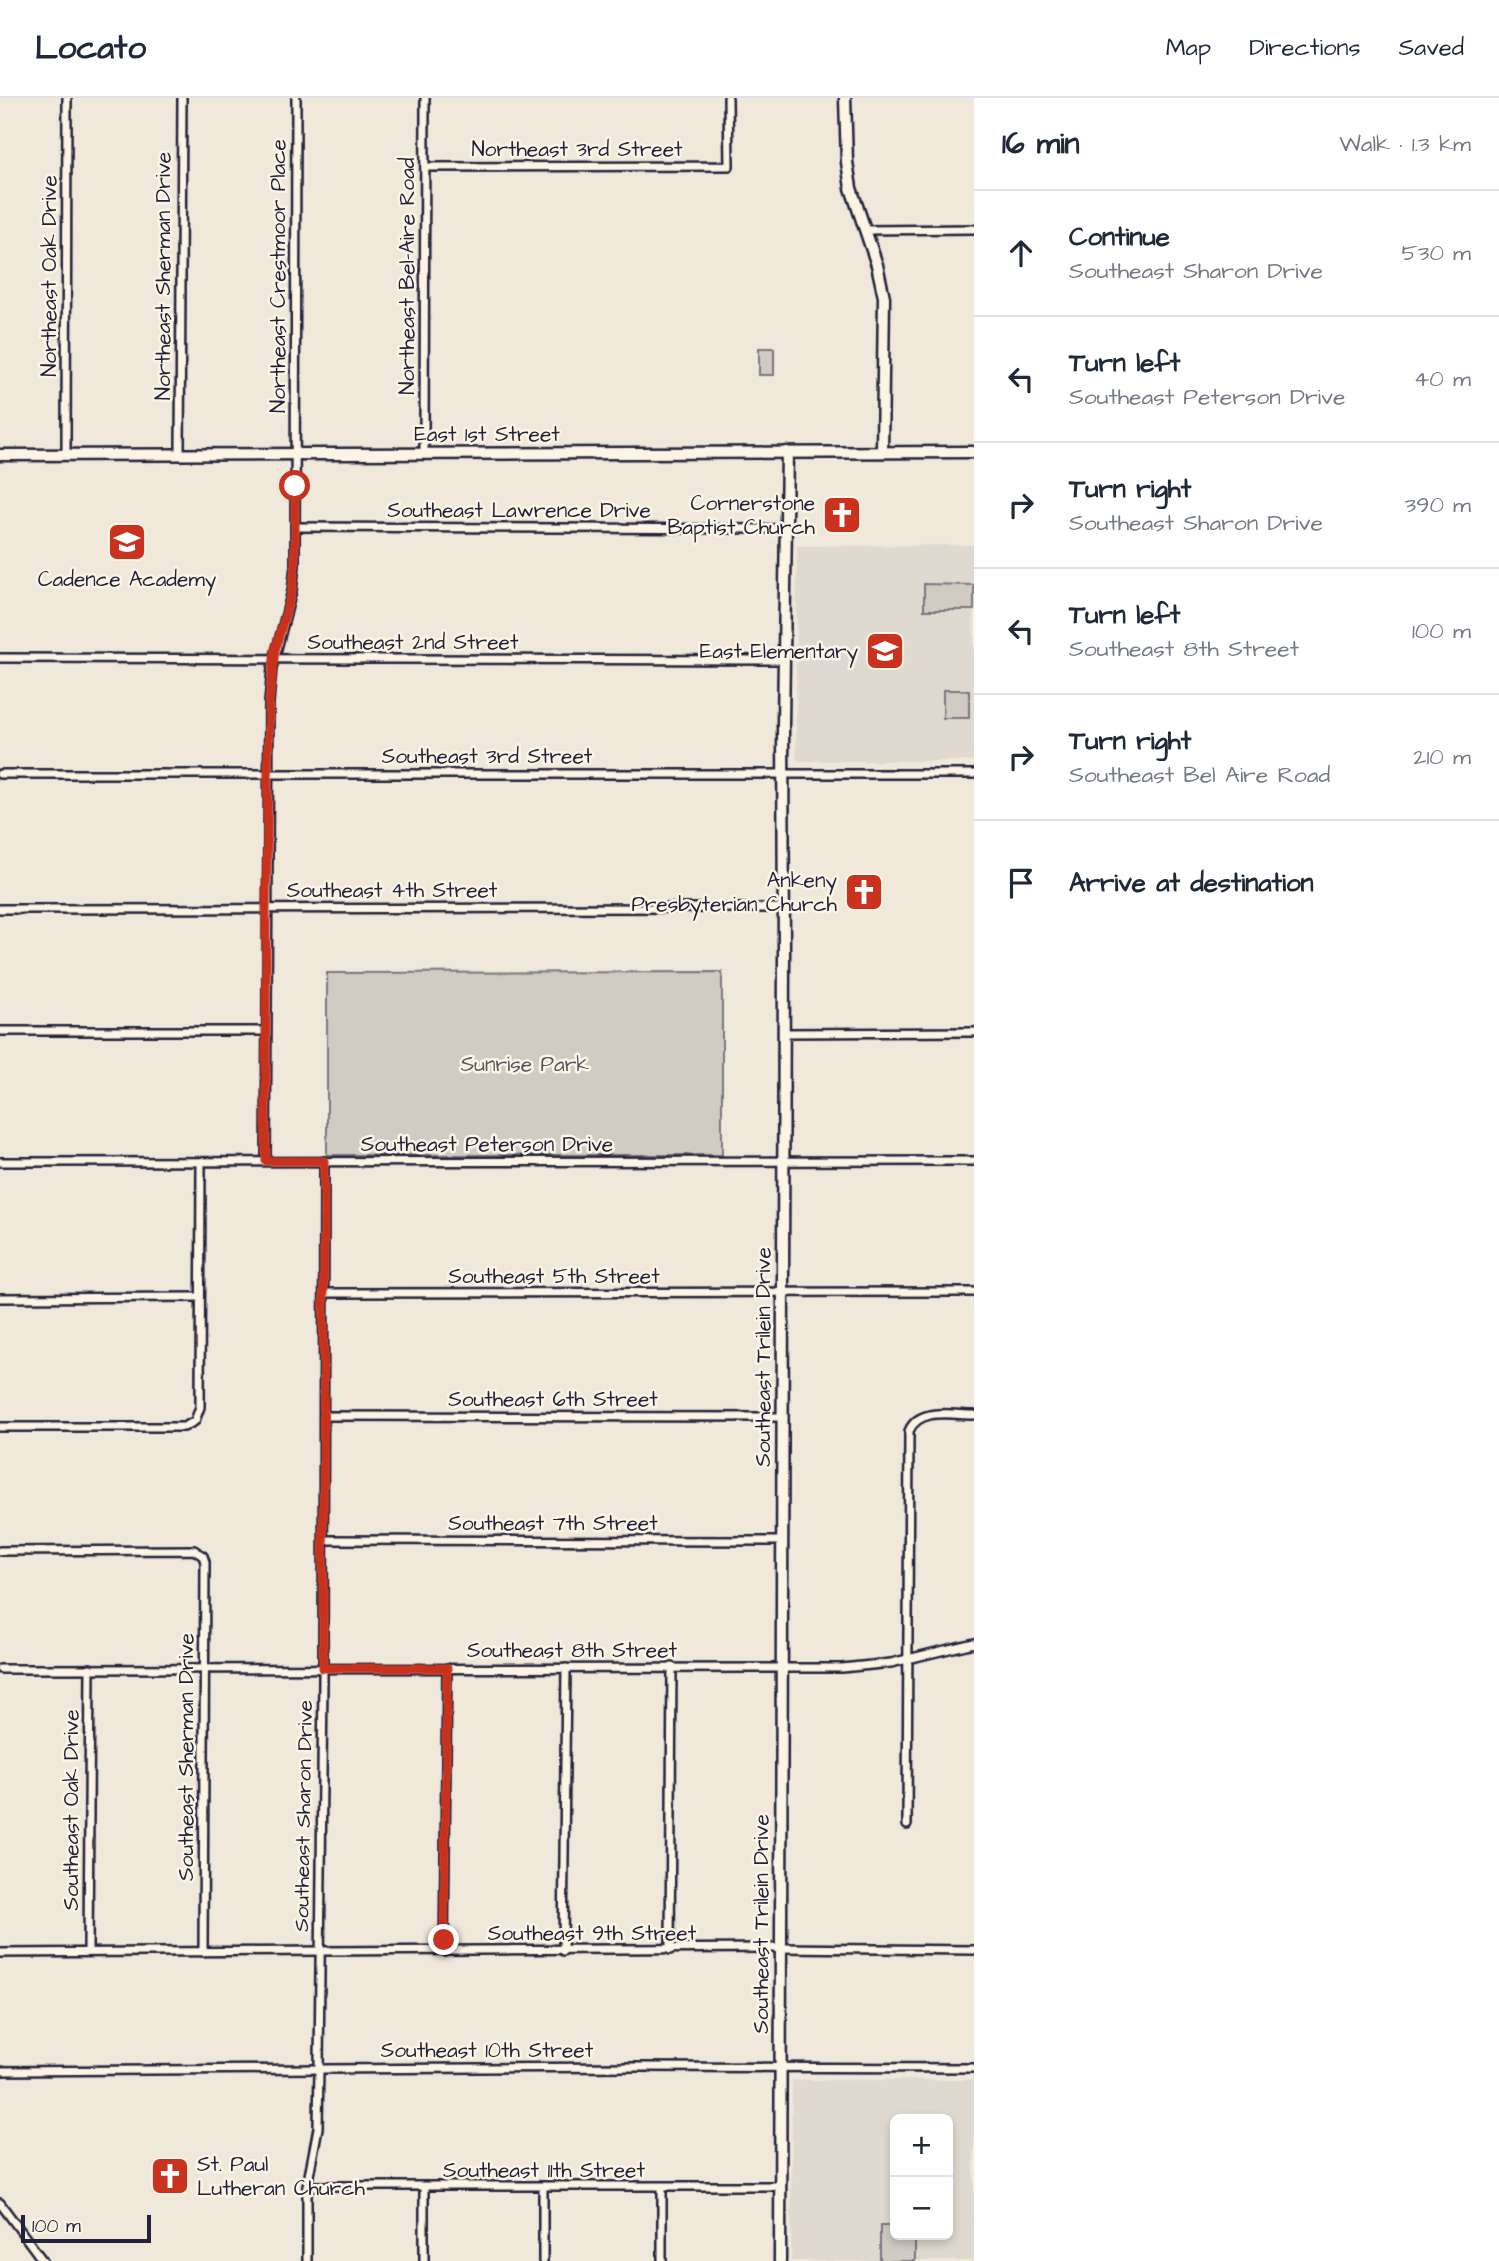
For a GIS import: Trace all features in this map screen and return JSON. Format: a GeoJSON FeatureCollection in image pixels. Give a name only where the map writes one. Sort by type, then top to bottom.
{"type":"FeatureCollection","features":[{"type":"Feature","properties":{"kind":"street","name":"Northeast Oak Drive"},"geometry":{"type":"LineString","coordinates":[[66,455],[67,98]]}},
{"type":"Feature","properties":{"kind":"street","name":"Northeast Sherman Drive"},"geometry":{"type":"LineString","coordinates":[[180,454],[182,98]]}},
{"type":"Feature","properties":{"kind":"street","name":"Northeast Crestmoor Place"},"geometry":{"type":"LineString","coordinates":[[295,454],[296,98]]}},
{"type":"Feature","properties":{"kind":"street","name":"Northeast Bel-Aire Road"},"geometry":{"type":"LineString","coordinates":[[424,454],[425,98]]}},
{"type":"Feature","properties":{"kind":"street","name":"Northeast 3rd Street"},"geometry":{"type":"LineString","coordinates":[[425,167],[729,166],[728,98]]}},
{"type":"Feature","properties":{"kind":"street"},"geometry":{"type":"LineString","coordinates":[[845,98],[847,162],[851,188],[877,265],[884,297],[882,452]]}},
{"type":"Feature","properties":{"kind":"street"},"geometry":{"type":"LineString","coordinates":[[864,230],[974,229]]}},
{"type":"Feature","properties":{"kind":"street","name":"East 1st Street"},"geometry":{"type":"LineString","coordinates":[[0,455],[974,452]]}},
{"type":"Feature","properties":{"kind":"street","name":"Southeast Trilein Drive"},"geometry":{"type":"LineString","coordinates":[[780,2261],[784,660],[787,453]]}},
{"type":"Feature","properties":{"kind":"street"},"geometry":{"type":"LineString","coordinates":[[266,1161],[269,702],[274,658],[292,591],[295,566],[295,454]]}},
{"type":"Feature","properties":{"kind":"street","name":"Southeast Lawrence Drive"},"geometry":{"type":"LineString","coordinates":[[295,527],[786,529]]}},
{"type":"Feature","properties":{"kind":"street","name":"Southeast 2nd Street"},"geometry":{"type":"LineString","coordinates":[[0,658],[784,660]]}},
{"type":"Feature","properties":{"kind":"street","name":"Southeast 3rd Street"},"geometry":{"type":"LineString","coordinates":[[0,774],[974,774]]}},
{"type":"Feature","properties":{"kind":"street","name":"Southeast 4th Street"},"geometry":{"type":"LineString","coordinates":[[0,909],[784,908]]}},
{"type":"Feature","properties":{"kind":"street"},"geometry":{"type":"LineString","coordinates":[[0,1031],[266,1031]]}},
{"type":"Feature","properties":{"kind":"street"},"geometry":{"type":"LineString","coordinates":[[784,1032],[974,1032]]}},
{"type":"Feature","properties":{"kind":"street","name":"Southeast Sharon Drive"},"geometry":{"type":"LineString","coordinates":[[307,2261],[307,2186],[318,2128],[319,2068],[324,1161]]}},
{"type":"Feature","properties":{"kind":"street","name":"Southeast Peterson Drive"},"geometry":{"type":"LineString","coordinates":[[0,1162],[974,1161]]}},
{"type":"Feature","properties":{"kind":"street"},"geometry":{"type":"LineString","coordinates":[[0,1427],[184,1427],[195,1421],[199,1415],[201,1162]]}},
{"type":"Feature","properties":{"kind":"street","name":"Southeast 5th Street"},"geometry":{"type":"LineString","coordinates":[[324,1293],[974,1292]]}},
{"type":"Feature","properties":{"kind":"street"},"geometry":{"type":"LineString","coordinates":[[0,1298],[200,1297]]}},
{"type":"Feature","properties":{"kind":"street"},"geometry":{"type":"LineString","coordinates":[[907,1825],[909,1431],[915,1421],[925,1415],[974,1415]]}},
{"type":"Feature","properties":{"kind":"street","name":"Southeast 6th Street"},"geometry":{"type":"LineString","coordinates":[[324,1416],[783,1417]]}},
{"type":"Feature","properties":{"kind":"street","name":"Southeast 7th Street"},"geometry":{"type":"LineString","coordinates":[[324,1540],[782,1541]]}},
{"type":"Feature","properties":{"kind":"street","name":"Southeast Sherman Drive"},"geometry":{"type":"LineString","coordinates":[[0,1551],[194,1550],[203,1556],[203,1952]]}},
{"type":"Feature","properties":{"kind":"street","name":"Southeast 8th Street"},"geometry":{"type":"LineString","coordinates":[[0,1669],[859,1667],[907,1660],[974,1643]]}},
{"type":"Feature","properties":{"kind":"street"},"geometry":{"type":"LineString","coordinates":[[670,1950],[673,1667]]}},
{"type":"Feature","properties":{"kind":"street","name":"Southeast Oak Drive"},"geometry":{"type":"LineString","coordinates":[[88,1952],[90,1668]]}},
{"type":"Feature","properties":{"kind":"street"},"geometry":{"type":"LineString","coordinates":[[444,1951],[447,1668]]}},
{"type":"Feature","properties":{"kind":"street"},"geometry":{"type":"LineString","coordinates":[[563,1951],[566,1668]]}},
{"type":"Feature","properties":{"kind":"street","name":"Southeast 9th Street"},"geometry":{"type":"LineString","coordinates":[[0,1953],[780,1948],[974,1950]]}},
{"type":"Feature","properties":{"kind":"street","name":"Southeast 10th Street"},"geometry":{"type":"LineString","coordinates":[[0,2071],[974,2068]]}},
{"type":"Feature","properties":{"kind":"street","name":"Southeast 11th Street"},"geometry":{"type":"LineString","coordinates":[[307,2186],[780,2186]]}},
{"type":"Feature","properties":{"kind":"street"},"geometry":{"type":"LineString","coordinates":[[424,2187],[425,2261]]}},
{"type":"Feature","properties":{"kind":"street"},"geometry":{"type":"LineString","coordinates":[[662,2187],[662,2261]]}},
{"type":"Feature","properties":{"kind":"street"},"geometry":{"type":"LineString","coordinates":[[543,2188],[543,2261]]}},
{"type":"Feature","properties":{"kind":"street"},"geometry":{"type":"LineString","coordinates":[[0,2203],[43,2261]]}},
{"type":"Feature","properties":{"kind":"shaded area","name":"East Elementary"},"geometry":{"type":"Polygon","coordinates":[[[974,545],[974,761],[799,761],[796,757],[797,546],[974,545]]]}},
{"type":"Feature","properties":{"kind":"shaded area"},"geometry":{"type":"Polygon","coordinates":[[[792,2080],[974,2080],[974,2261],[791,2261],[792,2080]]]}},
{"type":"Feature","properties":{"kind":"green space"},"geometry":{"type":"Polygon","coordinates":[[[759,348],[774,348],[774,375],[759,375],[759,348]]]}},
{"type":"Feature","properties":{"kind":"green space"},"geometry":{"type":"Polygon","coordinates":[[[924,584],[974,585],[974,610],[924,610],[924,584]]]}},
{"type":"Feature","properties":{"kind":"green space"},"geometry":{"type":"Polygon","coordinates":[[[943,690],[969,690],[969,718],[943,718],[943,690]]]}},
{"type":"Feature","properties":{"kind":"green space","name":"Sunrise Park"},"geometry":{"type":"Polygon","coordinates":[[[722,972],[722,1155],[327,1155],[327,973],[722,972]]]}},
{"type":"Feature","properties":{"kind":"green space"},"geometry":{"type":"Polygon","coordinates":[[[880,2225],[890,2225],[890,2240],[915,2240],[915,2261],[880,2261],[880,2225]]]}},
{"type":"Feature","properties":{"kind":"place","name":"Cornerstone Baptist Church"},"geometry":{"type":"Point","coordinates":[842,515]}},
{"type":"Feature","properties":{"kind":"place","name":"Cadence Academy"},"geometry":{"type":"Point","coordinates":[127,542]}},
{"type":"Feature","properties":{"kind":"place","name":"East Elementary"},"geometry":{"type":"Point","coordinates":[885,651]}},
{"type":"Feature","properties":{"kind":"place","name":"Ankeny Presbyterian Church"},"geometry":{"type":"Point","coordinates":[864,892]}},
{"type":"Feature","properties":{"kind":"place","name":"St. Paul Lutheran Church"},"geometry":{"type":"Point","coordinates":[170,2176]}},
{"type":"Feature","properties":{"kind":"route"},"geometry":{"type":"LineString","coordinates":[[295,486],[295,566],[292,591],[275,650],[269,702],[266,1161],[324,1161],[323,1668],[447,1668],[444,1940]]}}]}
